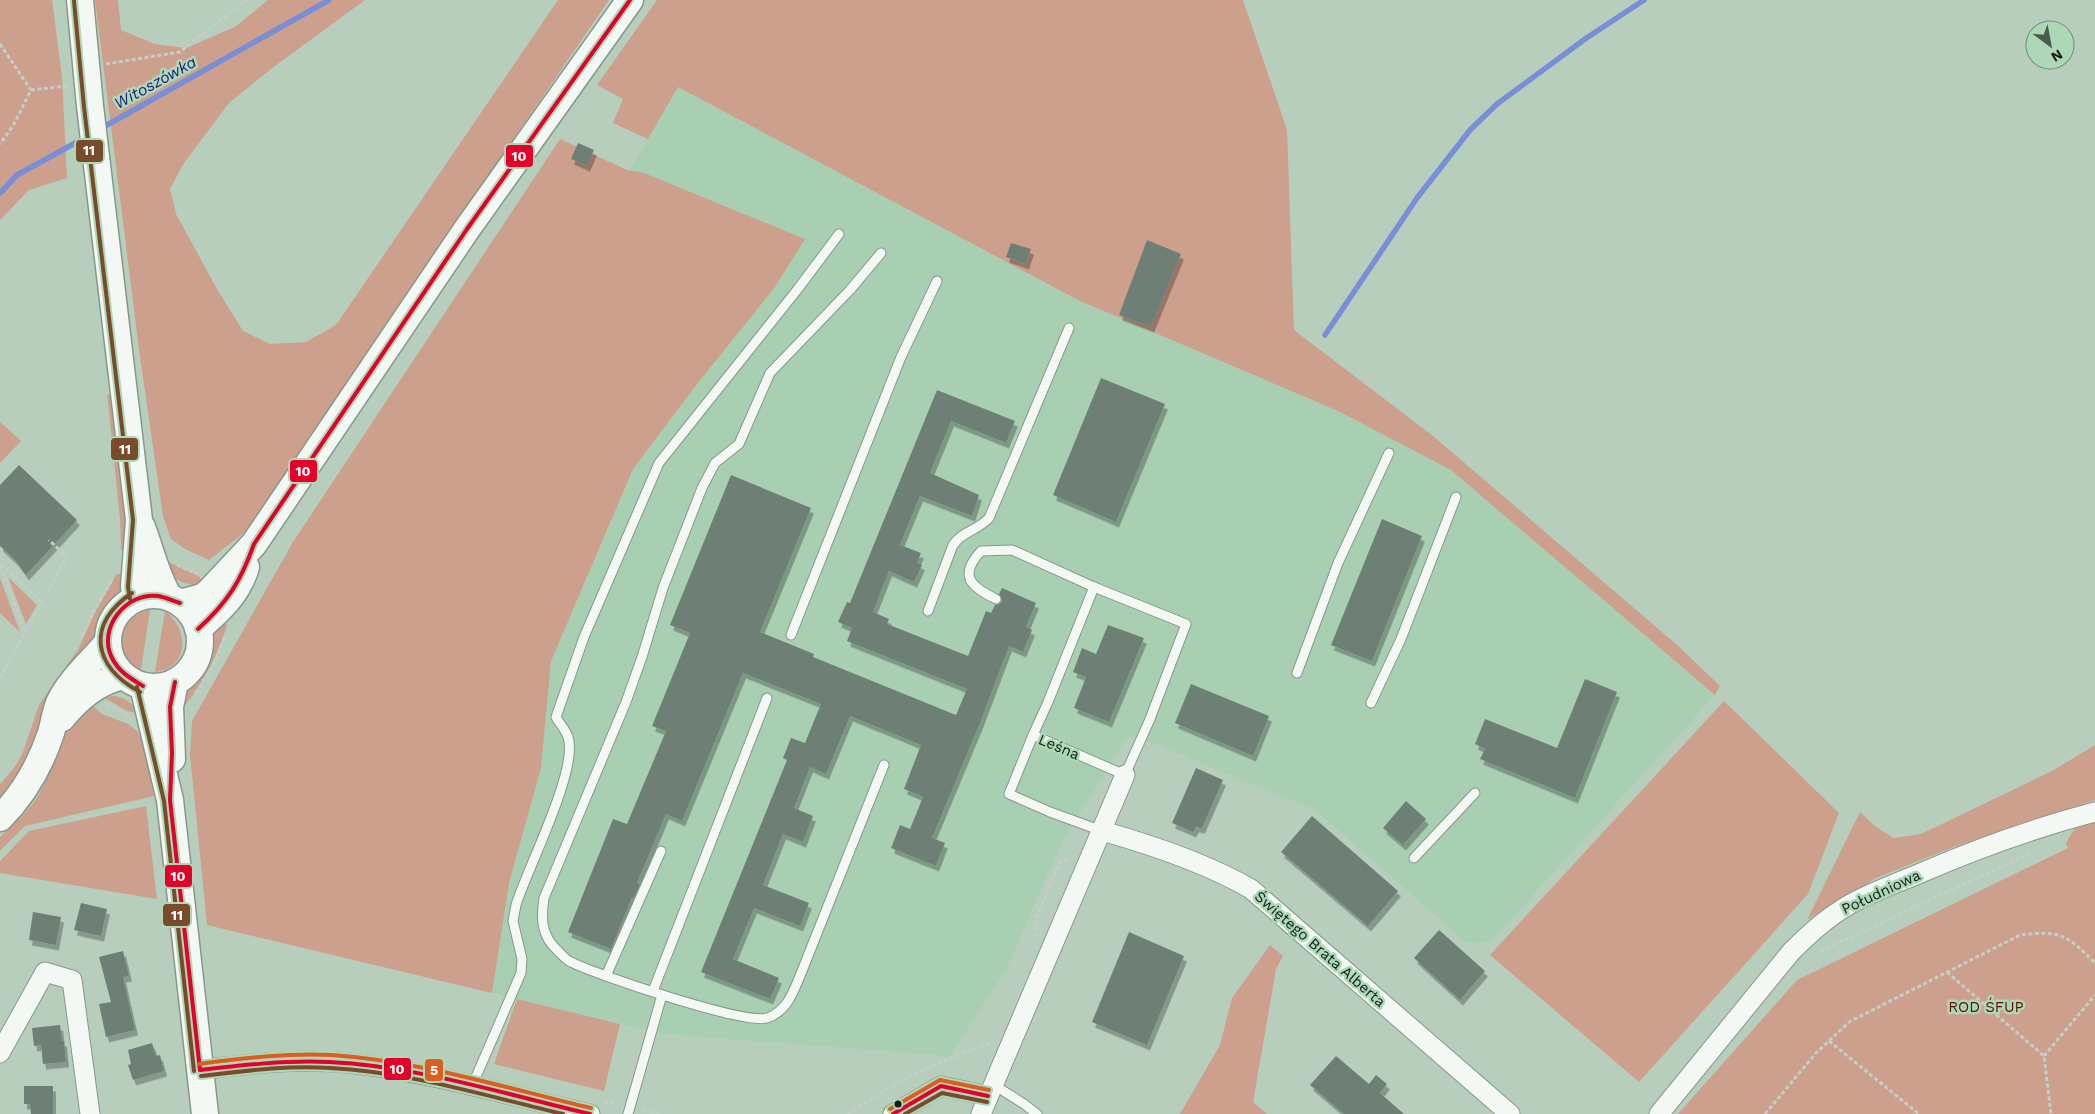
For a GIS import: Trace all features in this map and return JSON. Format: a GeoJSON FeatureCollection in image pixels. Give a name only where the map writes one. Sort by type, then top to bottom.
{"type":"FeatureCollection","features":[{"type":"Feature","properties":{"kind":"main road"},"geometry":{"type":"LineString","coordinates":[[80,0],[86,74],[145,566],[175,600],[188,610],[198,629],[200,639],[196,659],[187,672],[184,689],[170,707],[172,753],[170,800],[205,1114]]}},
{"type":"Feature","properties":{"kind":"main road"},"geometry":{"type":"LineString","coordinates":[[198,629],[215,601],[236,589],[254,544],[467,229],[630,0]]}},
{"type":"Feature","properties":{"kind":"main road"},"geometry":{"type":"LineString","coordinates":[[136,598],[134,587],[145,566]]}},
{"type":"Feature","properties":{"kind":"main road"},"geometry":{"type":"LineString","coordinates":[[170,800],[133,681],[112,661],[107,643],[109,627],[117,612],[136,598],[153,594],[175,600],[202,597],[215,601]]}},
{"type":"Feature","properties":{"kind":"main road"},"geometry":{"type":"LineString","coordinates":[[0,818],[15,803],[31,780],[52,730],[59,704],[66,691],[107,643]]}},
{"type":"Feature","properties":{"kind":"main road"},"geometry":{"type":"LineString","coordinates":[[52,730],[74,703],[110,679],[184,689]]}},
{"type":"Feature","properties":{"kind":"street"},"geometry":{"type":"LineString","coordinates":[[981,1114],[1126,775]]}},
{"type":"Feature","properties":{"kind":"street","name":"Południowa"},"geometry":{"type":"LineString","coordinates":[[1659,1114],[1791,952],[1814,929],[1840,910],[1859,899],[1976,849],[2043,825],[2095,812]]}},
{"type":"Feature","properties":{"kind":"street","name":"Świętego Brata Alberta"},"geometry":{"type":"LineString","coordinates":[[1102,831],[1148,844],[1235,880],[1250,890],[1510,1114]]}},
{"type":"Feature","properties":{"kind":"street"},"geometry":{"type":"LineString","coordinates":[[0,1053],[45,972],[72,980],[90,1114]]}},
{"type":"Feature","properties":{"kind":"street"},"geometry":{"type":"LineString","coordinates":[[200,1070],[296,1062],[346,1063],[396,1069],[590,1114]]}},
{"type":"Feature","properties":{"kind":"street"},"geometry":{"type":"LineString","coordinates":[[893,1114],[941,1086],[991,1091]]}},
{"type":"Feature","properties":{"kind":"lane"},"geometry":{"type":"LineString","coordinates":[[472,1087],[521,973],[522,959],[513,921],[516,905],[561,792],[570,758],[568,737],[556,717],[584,637],[629,532],[659,463],[791,298],[839,234]]}},
{"type":"Feature","properties":{"kind":"lane"},"geometry":{"type":"LineString","coordinates":[[882,253],[850,290],[770,373],[738,444],[715,463],[702,488],[663,588],[626,702],[544,898],[541,915],[544,932],[555,949],[569,961],[606,976],[662,995],[758,1020],[778,1013],[788,1002],[884,766]]}},
{"type":"Feature","properties":{"kind":"lane"},"geometry":{"type":"LineString","coordinates":[[791,635],[901,357],[937,281]]}},
{"type":"Feature","properties":{"kind":"lane"},"geometry":{"type":"LineString","coordinates":[[928,611],[953,545],[960,536],[982,526],[989,518],[1069,328]]}},
{"type":"Feature","properties":{"kind":"lane"},"geometry":{"type":"LineString","coordinates":[[1297,674],[1338,563],[1389,453]]}},
{"type":"Feature","properties":{"kind":"lane"},"geometry":{"type":"LineString","coordinates":[[1371,704],[1401,639],[1456,497]]}},
{"type":"Feature","properties":{"kind":"lane"},"geometry":{"type":"LineString","coordinates":[[996,599],[980,592],[971,583],[968,572],[973,560],[981,551],[1012,550],[1094,587],[1186,624],[1150,719],[1126,775]]}},
{"type":"Feature","properties":{"kind":"lane"},"geometry":{"type":"LineString","coordinates":[[1033,735],[1094,587]]}},
{"type":"Feature","properties":{"kind":"lane"},"geometry":{"type":"LineString","coordinates":[[652,991],[767,698]]}},
{"type":"Feature","properties":{"kind":"lane","name":"Leśna"},"geometry":{"type":"LineString","coordinates":[[1102,831],[1050,812],[1009,794],[1033,735],[1126,775]]}},
{"type":"Feature","properties":{"kind":"lane"},"geometry":{"type":"LineString","coordinates":[[1414,858],[1475,793]]}},
{"type":"Feature","properties":{"kind":"lane"},"geometry":{"type":"LineString","coordinates":[[606,976],[661,851]]}},
{"type":"Feature","properties":{"kind":"lane"},"geometry":{"type":"LineString","coordinates":[[628,1114],[662,995]]}},
{"type":"Feature","properties":{"kind":"lane"},"geometry":{"type":"LineString","coordinates":[[991,1091],[1024,1104],[1037,1114]]}},
{"type":"Feature","properties":{"kind":"path"},"geometry":{"type":"LineString","coordinates":[[31,90],[71,85],[86,74],[180,52],[246,0]]}},
{"type":"Feature","properties":{"kind":"path"},"geometry":{"type":"LineString","coordinates":[[0,44],[31,90]]}},
{"type":"Feature","properties":{"kind":"path"},"geometry":{"type":"LineString","coordinates":[[0,144],[13,126],[31,90]]}},
{"type":"Feature","properties":{"kind":"path"},"geometry":{"type":"LineString","coordinates":[[0,678],[67,557],[49,540]]}},
{"type":"Feature","properties":{"kind":"path"},"geometry":{"type":"LineString","coordinates":[[80,641],[117,568],[171,564],[189,570],[200,576],[215,601],[232,622],[215,662],[184,689]]}},
{"type":"Feature","properties":{"kind":"path"},"geometry":{"type":"LineString","coordinates":[[0,565],[48,608]]}},
{"type":"Feature","properties":{"kind":"path"},"geometry":{"type":"LineString","coordinates":[[0,565],[26,632]]}},
{"type":"Feature","properties":{"kind":"path"},"geometry":{"type":"LineString","coordinates":[[1819,952],[2039,849]]}},
{"type":"Feature","properties":{"kind":"path"},"geometry":{"type":"LineString","coordinates":[[1034,940],[1037,916],[1061,860],[1071,860],[1087,866]]}},
{"type":"Feature","properties":{"kind":"path"},"geometry":{"type":"LineString","coordinates":[[1765,1114],[1816,1053],[1849,1022],[2020,935],[2043,932],[2057,934],[2074,942],[2095,963]]}},
{"type":"Feature","properties":{"kind":"path"},"geometry":{"type":"LineString","coordinates":[[1947,972],[2044,1056],[2051,1114]]}},
{"type":"Feature","properties":{"kind":"path"},"geometry":{"type":"LineString","coordinates":[[2044,1056],[2095,995]]}},
{"type":"Feature","properties":{"kind":"path"},"geometry":{"type":"LineString","coordinates":[[989,1050],[996,1033]]}},
{"type":"Feature","properties":{"kind":"path"},"geometry":{"type":"LineString","coordinates":[[1829,1041],[1919,1114]]}},
{"type":"Feature","properties":{"kind":"path"},"geometry":{"type":"LineString","coordinates":[[847,1114],[910,1076],[948,1058],[992,1042]]}},
{"type":"Feature","properties":{"kind":"shaded area"},"geometry":{"type":"Polygon","coordinates":[[[678,87],[1078,300],[1338,411],[1451,470],[1715,695],[1494,938],[1483,943],[1467,943],[1315,810],[1158,745],[1128,736],[1063,840],[1007,968],[950,1056],[664,1034],[312,950],[559,296],[678,87]]]}},
{"type":"Feature","properties":{"kind":"green space"},"geometry":{"type":"Polygon","coordinates":[[[0,0],[52,0],[62,77],[67,178],[29,190],[0,220],[0,0]]]}},
{"type":"Feature","properties":{"kind":"green space"},"geometry":{"type":"Polygon","coordinates":[[[95,0],[118,0],[121,30],[155,44],[186,48],[235,27],[268,0],[365,0],[271,69],[229,103],[184,163],[170,189],[176,214],[217,289],[243,331],[270,344],[306,342],[336,325],[558,0],[609,0],[249,529],[209,560],[185,549],[171,539],[163,516],[140,357],[95,0]]]}},
{"type":"Feature","properties":{"kind":"green space"},"geometry":{"type":"Polygon","coordinates":[[[657,0],[1243,0],[1287,130],[1294,330],[1433,436],[1676,644],[1720,686],[1715,695],[1451,470],[1338,411],[1078,300],[678,87],[648,139],[613,123],[623,99],[597,85],[657,0]]]}},
{"type":"Feature","properties":{"kind":"green space"},"geometry":{"type":"Polygon","coordinates":[[[560,139],[627,170],[644,173],[805,239],[775,287],[697,384],[633,469],[551,661],[541,768],[509,883],[492,993],[207,925],[190,755],[192,721],[293,542],[560,139]]]}},
{"type":"Feature","properties":{"kind":"green space"},"geometry":{"type":"Polygon","coordinates":[[[107,394],[113,398],[130,549],[121,550],[120,519],[107,394]]]}},
{"type":"Feature","properties":{"kind":"green space"},"geometry":{"type":"Polygon","coordinates":[[[0,422],[21,441],[0,463],[0,422]]]}},
{"type":"Feature","properties":{"kind":"green space"},"geometry":{"type":"Polygon","coordinates":[[[171,563],[199,576],[204,584],[184,583],[155,565],[171,563]]]}},
{"type":"Feature","properties":{"kind":"green space"},"geometry":{"type":"Polygon","coordinates":[[[128,571],[121,593],[101,620],[96,645],[74,674],[66,666],[78,650],[95,612],[116,575],[128,571]]]}},
{"type":"Feature","properties":{"kind":"green space"},"geometry":{"type":"Polygon","coordinates":[[[8,577],[37,605],[26,624],[8,577]]]}},
{"type":"Feature","properties":{"kind":"green space"},"geometry":{"type":"Polygon","coordinates":[[[0,578],[20,632],[0,613],[0,578]]]}},
{"type":"Feature","properties":{"kind":"green space"},"geometry":{"type":"Polygon","coordinates":[[[150,610],[141,670],[124,656],[119,643],[119,635],[128,620],[137,614],[150,610]]]}},
{"type":"Feature","properties":{"kind":"green space"},"geometry":{"type":"Polygon","coordinates":[[[165,611],[178,628],[182,637],[182,647],[180,656],[175,663],[166,669],[155,672],[165,611]]]}},
{"type":"Feature","properties":{"kind":"green space"},"geometry":{"type":"Polygon","coordinates":[[[222,618],[227,626],[213,660],[196,691],[180,711],[182,691],[200,669],[209,637],[214,627],[222,618]]]}},
{"type":"Feature","properties":{"kind":"green space"},"geometry":{"type":"Polygon","coordinates":[[[58,677],[66,684],[30,761],[0,801],[0,784],[14,768],[23,752],[39,705],[58,677]]]}},
{"type":"Feature","properties":{"kind":"green space"},"geometry":{"type":"Polygon","coordinates":[[[111,696],[120,697],[128,701],[141,714],[127,711],[105,698],[111,696]]]}},
{"type":"Feature","properties":{"kind":"green space"},"geometry":{"type":"Polygon","coordinates":[[[1724,701],[1839,813],[1808,894],[1639,1082],[1490,955],[1724,701]]]}},
{"type":"Feature","properties":{"kind":"green space"},"geometry":{"type":"Polygon","coordinates":[[[90,703],[102,714],[128,724],[137,731],[143,741],[154,796],[25,826],[0,851],[0,837],[31,806],[43,787],[65,731],[90,703]]]}},
{"type":"Feature","properties":{"kind":"green space"},"geometry":{"type":"Polygon","coordinates":[[[2095,745],[2095,800],[1951,848],[1876,878],[1807,920],[1860,812],[1876,827],[1894,838],[1921,834],[2052,771],[2095,745]]]}},
{"type":"Feature","properties":{"kind":"green space"},"geometry":{"type":"Polygon","coordinates":[[[146,806],[157,899],[0,873],[0,861],[29,831],[146,806]]]}},
{"type":"Feature","properties":{"kind":"green space","name":"ROD ŚFUP"},"geometry":{"type":"Polygon","coordinates":[[[2095,822],[2095,1114],[1678,1114],[1797,980],[2068,848],[2066,843],[2076,826],[2095,822]]]}},
{"type":"Feature","properties":{"kind":"green space"},"geometry":{"type":"Polygon","coordinates":[[[1270,945],[1283,956],[1276,969],[1253,1102],[1267,1114],[1180,1114],[1220,1045],[1232,998],[1270,945]]]}},
{"type":"Feature","properties":{"kind":"green space"},"geometry":{"type":"Polygon","coordinates":[[[517,999],[620,1024],[604,1091],[494,1064],[517,999]]]}},
{"type":"Feature","properties":{"kind":"building"},"geometry":{"type":"Polygon","coordinates":[[[578,143],[594,150],[587,166],[571,159],[578,143]]]}},
{"type":"Feature","properties":{"kind":"building"},"geometry":{"type":"Polygon","coordinates":[[[1147,240],[1181,254],[1151,327],[1119,315],[1147,240]]]}},
{"type":"Feature","properties":{"kind":"building"},"geometry":{"type":"Polygon","coordinates":[[[1011,243],[1031,249],[1026,264],[1006,257],[1011,243]]]}},
{"type":"Feature","properties":{"kind":"building"},"geometry":{"type":"Polygon","coordinates":[[[1101,378],[1165,404],[1116,522],[1053,495],[1101,378]]]}},
{"type":"Feature","properties":{"kind":"building"},"geometry":{"type":"Polygon","coordinates":[[[937,390],[1015,421],[1006,443],[951,421],[930,473],[979,495],[972,516],[920,496],[900,545],[921,553],[917,562],[922,565],[914,582],[889,571],[873,612],[889,619],[887,624],[968,656],[986,611],[991,613],[995,605],[1002,601],[999,594],[1002,588],[1036,603],[1026,627],[1032,630],[1023,652],[1009,646],[980,723],[932,838],[945,843],[936,866],[891,848],[900,825],[910,829],[923,797],[904,789],[921,745],[850,716],[826,774],[810,767],[794,808],[813,816],[803,842],[783,834],[763,885],[809,903],[800,926],[754,908],[733,959],[779,978],[770,999],[701,972],[787,760],[783,758],[791,738],[805,743],[821,704],[743,673],[682,821],[666,814],[637,883],[640,884],[634,898],[632,897],[611,949],[568,932],[613,819],[627,824],[666,731],[652,726],[690,633],[670,625],[731,475],[811,508],[760,632],[814,654],[813,657],[956,715],[967,689],[847,641],[852,628],[838,622],[847,602],[850,603],[937,390]]]}},
{"type":"Feature","properties":{"kind":"building"},"geometry":{"type":"Polygon","coordinates":[[[19,465],[77,520],[26,575],[15,560],[0,546],[0,485],[19,465]]]}},
{"type":"Feature","properties":{"kind":"building"},"geometry":{"type":"Polygon","coordinates":[[[1382,519],[1422,536],[1372,661],[1331,645],[1382,519]]]}},
{"type":"Feature","properties":{"kind":"building"},"geometry":{"type":"Polygon","coordinates":[[[1108,625],[1144,638],[1109,722],[1074,708],[1086,677],[1073,672],[1082,648],[1096,654],[1108,625]]]}},
{"type":"Feature","properties":{"kind":"building"},"geometry":{"type":"Polygon","coordinates":[[[1585,679],[1617,692],[1575,798],[1480,759],[1485,749],[1475,744],[1485,719],[1557,748],[1585,679]]]}},
{"type":"Feature","properties":{"kind":"building"},"geometry":{"type":"Polygon","coordinates":[[[1191,684],[1269,716],[1253,756],[1175,723],[1191,684]]]}},
{"type":"Feature","properties":{"kind":"building"},"geometry":{"type":"Polygon","coordinates":[[[1196,768],[1223,780],[1202,828],[1196,827],[1193,832],[1172,823],[1196,768]]]}},
{"type":"Feature","properties":{"kind":"building"},"geometry":{"type":"Polygon","coordinates":[[[1406,801],[1426,819],[1403,845],[1383,828],[1406,801]]]}},
{"type":"Feature","properties":{"kind":"building"},"geometry":{"type":"Polygon","coordinates":[[[1312,816],[1398,891],[1368,926],[1281,852],[1312,816]]]}},
{"type":"Feature","properties":{"kind":"building"},"geometry":{"type":"Polygon","coordinates":[[[81,903],[107,909],[101,936],[74,930],[81,903]]]}},
{"type":"Feature","properties":{"kind":"building"},"geometry":{"type":"Polygon","coordinates":[[[33,912],[61,917],[56,945],[29,940],[33,912]]]}},
{"type":"Feature","properties":{"kind":"building"},"geometry":{"type":"Polygon","coordinates":[[[1439,930],[1485,971],[1460,1000],[1414,958],[1439,930]]]}},
{"type":"Feature","properties":{"kind":"building"},"geometry":{"type":"Polygon","coordinates":[[[1129,932],[1184,956],[1147,1045],[1092,1022],[1129,932]]]}},
{"type":"Feature","properties":{"kind":"building"},"geometry":{"type":"Polygon","coordinates":[[[123,951],[129,976],[123,977],[135,1030],[106,1037],[99,1004],[111,1002],[99,957],[123,951]]]}},
{"type":"Feature","properties":{"kind":"building"},"geometry":{"type":"Polygon","coordinates":[[[60,1025],[66,1062],[43,1064],[41,1045],[34,1046],[32,1028],[60,1025]]]}},
{"type":"Feature","properties":{"kind":"building"},"geometry":{"type":"Polygon","coordinates":[[[152,1043],[156,1056],[160,1055],[164,1071],[133,1080],[128,1065],[131,1064],[128,1050],[152,1043]]]}},
{"type":"Feature","properties":{"kind":"building"},"geometry":{"type":"Polygon","coordinates":[[[1336,1056],[1369,1084],[1376,1075],[1387,1084],[1380,1093],[1404,1114],[1344,1114],[1310,1085],[1336,1056]]]}},
{"type":"Feature","properties":{"kind":"building"},"geometry":{"type":"Polygon","coordinates":[[[24,1086],[53,1086],[53,1114],[31,1114],[30,1104],[24,1104],[24,1086]]]}},
{"type":"Feature","properties":{"kind":"waterway","name":"Witoszówka"},"geometry":{"type":"LineString","coordinates":[[100,129],[329,0]]}},
{"type":"Feature","properties":{"kind":"waterway"},"geometry":{"type":"LineString","coordinates":[[1325,335],[1417,198],[1470,130],[1497,104],[1585,39],[1644,0]]}},
{"type":"Feature","properties":{"kind":"waterway","name":"Witoszówka"},"geometry":{"type":"LineString","coordinates":[[0,193],[17,175],[88,136]]}},
{"type":"Feature","properties":{"kind":"transit line","name":"10"},"geometry":{"type":"LineString","coordinates":[[198,629],[232,591],[244,569],[254,544],[467,229],[630,0]]}},
{"type":"Feature","properties":{"kind":"transit line","name":"11"},"geometry":{"type":"LineString","coordinates":[[74,1],[84,107],[133,520],[128,587],[130,599]]}},
{"type":"Feature","properties":{"kind":"transit line","name":"11"},"geometry":{"type":"LineString","coordinates":[[132,593],[117,605],[107,618],[102,631],[101,644],[104,657],[112,670],[124,682],[140,692]]}},
{"type":"Feature","properties":{"kind":"transit line","name":"10"},"geometry":{"type":"LineString","coordinates":[[143,686],[121,671],[112,658],[108,647],[108,635],[112,624],[117,614],[125,606],[146,596],[158,596],[180,603]]}},
{"type":"Feature","properties":{"kind":"transit line","name":"10"},"geometry":{"type":"LineString","coordinates":[[175,682],[170,707],[172,753],[170,800],[200,1070]]}},
{"type":"Feature","properties":{"kind":"transit line","name":"11"},"geometry":{"type":"LineString","coordinates":[[137,687],[164,801],[194,1071]]}},
{"type":"Feature","properties":{"kind":"transit line","name":"5"},"geometry":{"type":"LineString","coordinates":[[199,1064],[282,1055],[332,1055],[365,1058],[463,1076],[591,1108]]}},
{"type":"Feature","properties":{"kind":"transit line","name":"10"},"geometry":{"type":"LineString","coordinates":[[200,1070],[281,1062],[329,1062],[362,1065],[428,1075],[590,1114]]}},
{"type":"Feature","properties":{"kind":"transit line","name":"11"},"geometry":{"type":"LineString","coordinates":[[201,1076],[298,1067],[360,1070],[447,1086],[563,1114]]}},
{"type":"Feature","properties":{"kind":"transit line","name":"5"},"geometry":{"type":"LineString","coordinates":[[890,1109],[940,1080],[989,1090]]}},
{"type":"Feature","properties":{"kind":"transit line","name":"10"},"geometry":{"type":"LineString","coordinates":[[893,1114],[941,1086],[988,1096]]}},
{"type":"Feature","properties":{"kind":"transit line","name":"11"},"geometry":{"type":"LineString","coordinates":[[905,1114],[942,1093],[987,1102]]}}]}
